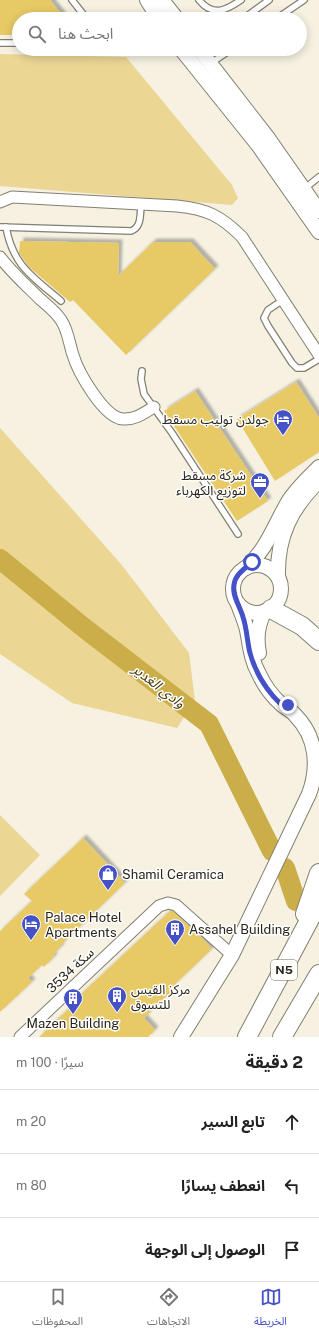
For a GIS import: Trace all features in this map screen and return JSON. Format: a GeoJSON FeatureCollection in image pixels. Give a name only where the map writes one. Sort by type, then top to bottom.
{"type":"FeatureCollection","features":[{"type":"Feature","properties":{"kind":"highway"},"geometry":{"type":"LineString","coordinates":[[268,610],[302,626],[319,641]]}},
{"type":"Feature","properties":{"kind":"highway"},"geometry":{"type":"LineString","coordinates":[[302,935],[306,912],[319,873]]}},
{"type":"Feature","properties":{"kind":"highway","name":"N5"},"geometry":{"type":"LineString","coordinates":[[247,1037],[319,902]]}},
{"type":"Feature","properties":{"kind":"highway","name":"N5"},"geometry":{"type":"LineString","coordinates":[[282,1037],[319,974]]}},
{"type":"Feature","properties":{"kind":"street"},"geometry":{"type":"LineString","coordinates":[[146,0],[154,12]]}},
{"type":"Feature","properties":{"kind":"street"},"geometry":{"type":"LineString","coordinates":[[162,0],[171,12]]}},
{"type":"Feature","properties":{"kind":"street"},"geometry":{"type":"LineString","coordinates":[[187,56],[258,145],[319,232]]}},
{"type":"Feature","properties":{"kind":"street"},"geometry":{"type":"LineString","coordinates":[[204,56],[268,138],[319,211]]}},
{"type":"Feature","properties":{"kind":"street"},"geometry":{"type":"LineString","coordinates":[[0,202],[12,196],[196,208],[213,214],[229,224],[242,237],[319,356]]}},
{"type":"Feature","properties":{"kind":"street"},"geometry":{"type":"LineString","coordinates":[[0,257],[18,278],[59,317],[66,330],[73,356],[81,375],[92,392],[112,415],[121,419],[132,419],[154,407]]}},
{"type":"Feature","properties":{"kind":"street"},"geometry":{"type":"LineString","coordinates":[[290,709],[281,704],[271,693],[259,675],[250,652],[246,629],[234,593],[234,581],[237,576],[258,556],[266,545],[288,502],[319,467]]}},
{"type":"Feature","properties":{"kind":"street"},"geometry":{"type":"LineString","coordinates":[[238,604],[248,611],[260,613],[275,605],[280,594],[278,556],[286,525],[301,501],[319,481]]}},
{"type":"Feature","properties":{"kind":"street"},"geometry":{"type":"LineString","coordinates":[[246,568],[252,566],[263,566],[278,576]]}},
{"type":"Feature","properties":{"kind":"street"},"geometry":{"type":"LineString","coordinates":[[180,1037],[232,955],[313,785],[316,765],[310,736],[301,721],[290,709],[268,676],[260,655],[257,633],[260,622],[268,610]]}},
{"type":"Feature","properties":{"kind":"street","name":"سكة 3534"},"geometry":{"type":"LineString","coordinates":[[20,1037],[159,906],[168,902],[176,905],[232,955]]}},
{"type":"Feature","properties":{"kind":"lane"},"geometry":{"type":"LineString","coordinates":[[72,0],[81,12]]}},
{"type":"Feature","properties":{"kind":"lane"},"geometry":{"type":"LineString","coordinates":[[198,0],[204,6],[216,11],[229,8],[241,0]]}},
{"type":"Feature","properties":{"kind":"lane"},"geometry":{"type":"LineString","coordinates":[[253,12],[269,0]]}},
{"type":"Feature","properties":{"kind":"lane"},"geometry":{"type":"LineString","coordinates":[[286,12],[304,0]]}},
{"type":"Feature","properties":{"kind":"lane"},"geometry":{"type":"LineString","coordinates":[[0,43],[12,43]]}},
{"type":"Feature","properties":{"kind":"lane"},"geometry":{"type":"LineString","coordinates":[[210,64],[222,56]]}},
{"type":"Feature","properties":{"kind":"lane"},"geometry":{"type":"LineString","coordinates":[[304,189],[319,177]]}},
{"type":"Feature","properties":{"kind":"lane"},"geometry":{"type":"LineString","coordinates":[[61,301],[20,264],[14,256],[3,227],[131,231],[138,226],[141,204]]}},
{"type":"Feature","properties":{"kind":"lane"},"geometry":{"type":"LineString","coordinates":[[283,300],[268,310],[264,318],[265,323],[297,368],[304,368],[319,359]]}},
{"type":"Feature","properties":{"kind":"lane"},"geometry":{"type":"LineString","coordinates":[[142,371],[141,379],[144,394],[238,534]]}},
{"type":"Feature","properties":{"kind":"shaded area"},"geometry":{"type":"Polygon","coordinates":[[[0,54],[12,54],[12,56],[126,57],[232,185],[238,198],[232,205],[0,186],[0,54]]]}},
{"type":"Feature","properties":{"kind":"shaded area"},"geometry":{"type":"Polygon","coordinates":[[[0,428],[121,564],[189,653],[195,701],[177,728],[72,703],[0,654],[0,428]]]}},
{"type":"Feature","properties":{"kind":"shaded area"},"geometry":{"type":"Polygon","coordinates":[[[0,815],[40,855],[0,896],[0,815]]]}},
{"type":"Feature","properties":{"kind":"building"},"geometry":{"type":"Polygon","coordinates":[[[0,0],[50,0],[59,12],[12,12],[12,35],[0,35],[0,0]]]}},
{"type":"Feature","properties":{"kind":"building"},"geometry":{"type":"Polygon","coordinates":[[[20,241],[119,243],[118,276],[153,242],[190,242],[215,269],[126,355],[73,300],[70,302],[29,267],[19,253],[20,241]]]}},
{"type":"Feature","properties":{"kind":"building","name":"جولدن توليب مسقط"},"geometry":{"type":"Polygon","coordinates":[[[296,382],[319,418],[319,452],[275,481],[237,419],[296,382]]]}},
{"type":"Feature","properties":{"kind":"building"},"geometry":{"type":"Polygon","coordinates":[[[195,391],[268,501],[237,521],[164,411],[195,391]]]}},
{"type":"Feature","properties":{"kind":"building"},"geometry":{"type":"Polygon","coordinates":[[[83,838],[125,883],[60,946],[61,947],[53,955],[54,957],[44,967],[42,965],[28,978],[32,982],[0,1012],[0,931],[32,901],[24,894],[83,838]]]}},
{"type":"Feature","properties":{"kind":"building"},"geometry":{"type":"Polygon","coordinates":[[[170,911],[173,911],[212,949],[170,989],[172,991],[144,1018],[155,1030],[148,1037],[39,1037],[80,998],[78,997],[170,911]]]}},
{"type":"Feature","properties":{"kind":"waterway","name":"وادي الغدير"},"geometry":{"type":"LineString","coordinates":[[0,559],[83,627],[209,724],[272,851]]}},
{"type":"Feature","properties":{"kind":"waterway","name":"وادي الغدير"},"geometry":{"type":"LineString","coordinates":[[285,868],[296,901]]}},
{"type":"Feature","properties":{"kind":"place","name":"جولدن توليب مسقط"},"geometry":{"type":"Point","coordinates":[283,436]}},
{"type":"Feature","properties":{"kind":"place","name":"شركة مسقط لتوزيع الكهرباء"},"geometry":{"type":"Point","coordinates":[260,499]}},
{"type":"Feature","properties":{"kind":"place","name":"Shamil Ceramica"},"geometry":{"type":"Point","coordinates":[108,891]}},
{"type":"Feature","properties":{"kind":"place","name":"Palace Hotel Apartments"},"geometry":{"type":"Point","coordinates":[31,941]}},
{"type":"Feature","properties":{"kind":"place","name":"Assahel Building"},"geometry":{"type":"Point","coordinates":[175,946]}},
{"type":"Feature","properties":{"kind":"place","name":"مركز القيس للتسوق"},"geometry":{"type":"Point","coordinates":[117,1013]}},
{"type":"Feature","properties":{"kind":"place","name":"Mazen Building"},"geometry":{"type":"Point","coordinates":[73,1015]}},
{"type":"Feature","properties":{"kind":"route"},"geometry":{"type":"LineString","coordinates":[[252,562],[241,571],[234,581],[233,587],[235,599],[243,616],[249,640],[250,652],[259,675],[271,693],[281,704],[290,709],[288,705]]}}]}
